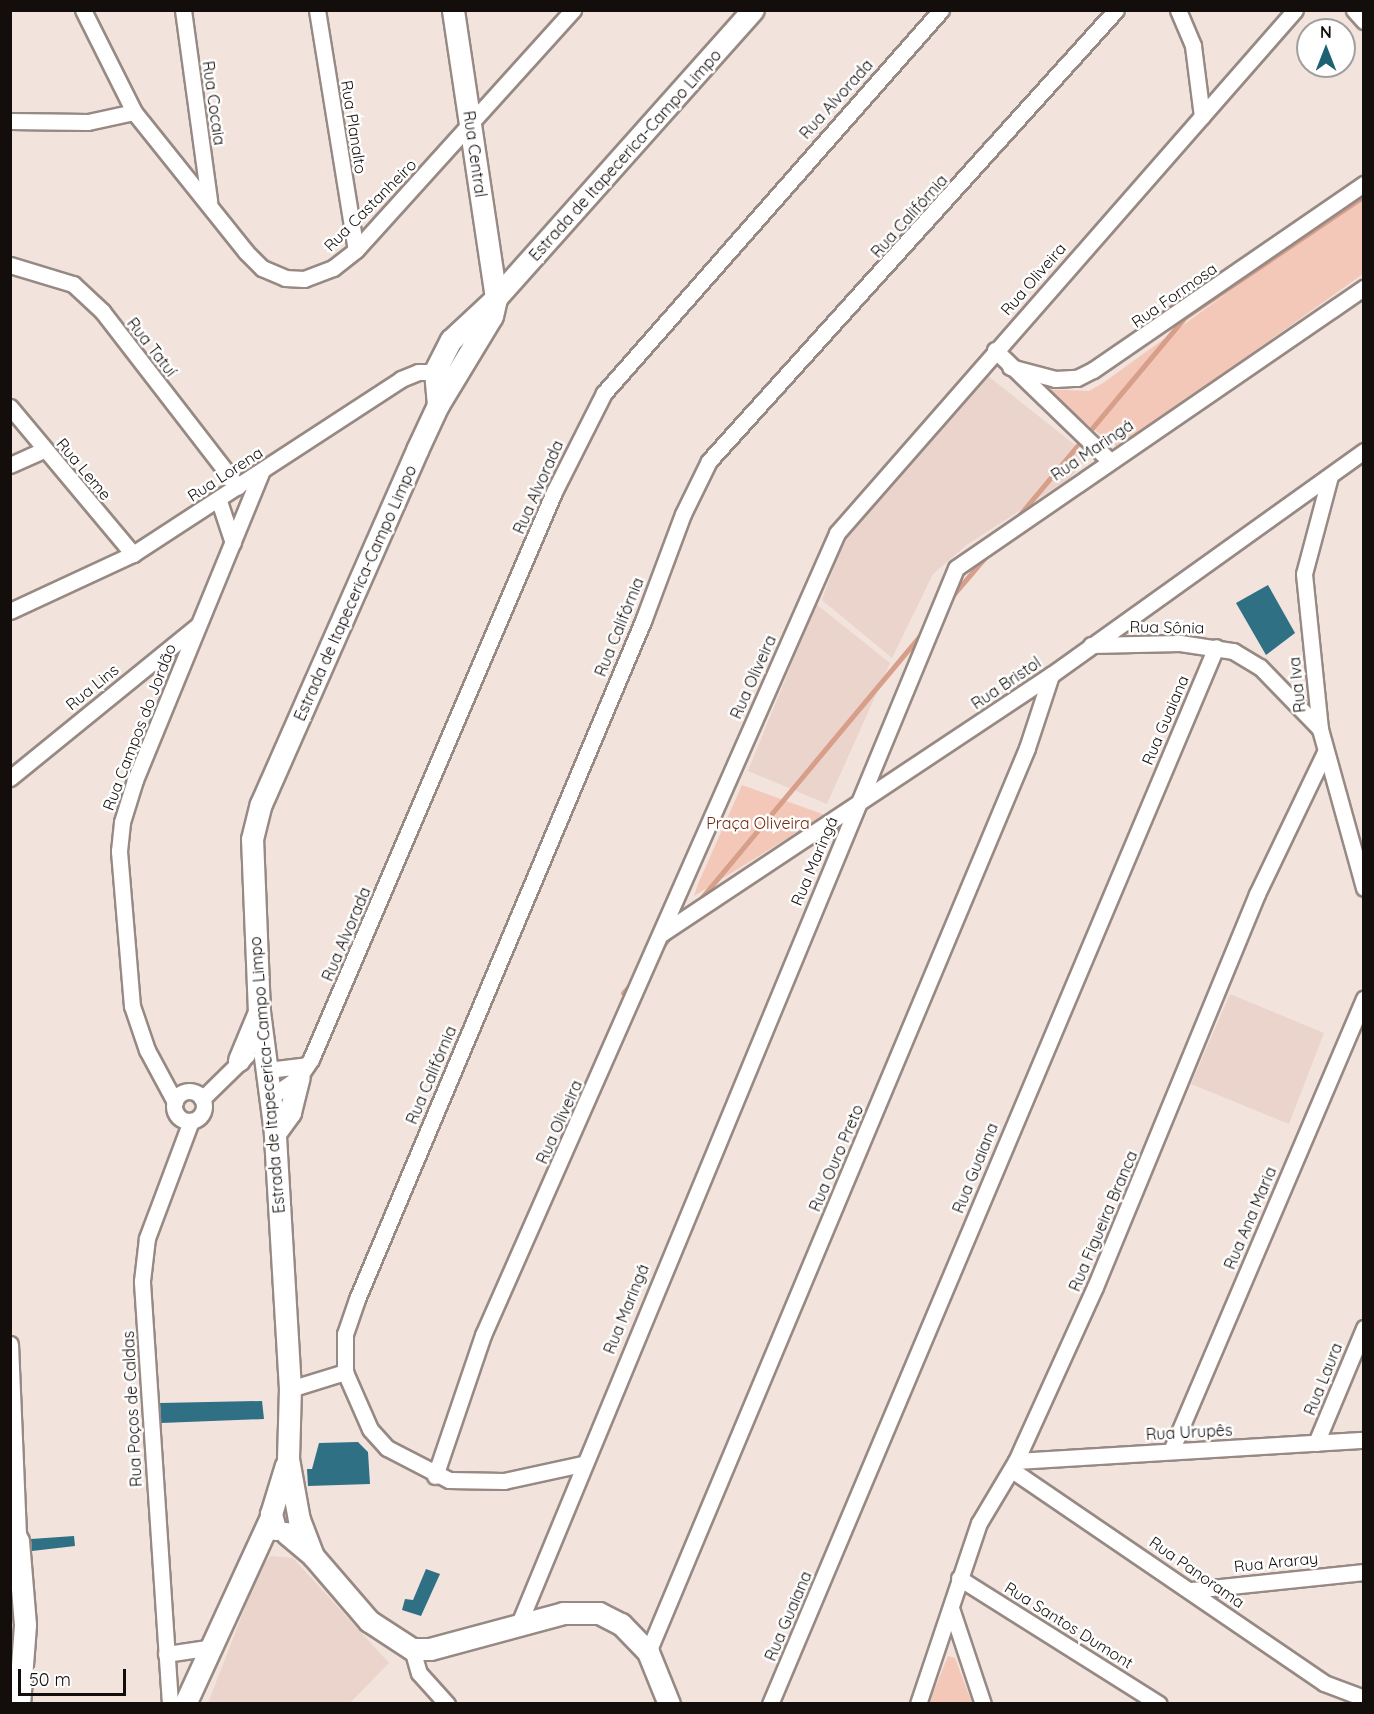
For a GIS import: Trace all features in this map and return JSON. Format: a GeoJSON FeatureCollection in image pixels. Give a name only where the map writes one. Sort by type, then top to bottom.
{"type":"FeatureCollection","features":[{"type":"Feature","properties":{"kind":"main road","name":"Rua Central"},"geometry":{"type":"LineString","coordinates":[[453,10],[496,298]]}},
{"type":"Feature","properties":{"kind":"main road","name":"Estrada de Itapecerica-Campo Limpo"},"geometry":{"type":"LineString","coordinates":[[438,405],[435,371],[451,340],[496,298],[753,10]]}},
{"type":"Feature","properties":{"kind":"main road","name":"Estrada de Itapecerica-Campo Limpo"},"geometry":{"type":"LineString","coordinates":[[412,1649],[369,1621],[284,1521],[290,1389],[272,1096],[259,1011],[254,826],[438,405],[492,316],[496,298]]}},
{"type":"Feature","properties":{"kind":"main road"},"geometry":{"type":"LineString","coordinates":[[236,1063],[259,1011]]}},
{"type":"Feature","properties":{"kind":"main road"},"geometry":{"type":"LineString","coordinates":[[275,1133],[290,1112],[303,1071]]}},
{"type":"Feature","properties":{"kind":"main road"},"geometry":{"type":"LineString","coordinates":[[185,1704],[248,1569],[284,1521]]}},
{"type":"Feature","properties":{"kind":"main road"},"geometry":{"type":"LineString","coordinates":[[14,1532],[25,1625],[19,1704]]}},
{"type":"Feature","properties":{"kind":"main road"},"geometry":{"type":"LineString","coordinates":[[412,1649],[430,1649],[563,1613],[598,1612],[621,1624],[648,1652],[669,1704]]}},
{"type":"Feature","properties":{"kind":"main road"},"geometry":{"type":"LineString","coordinates":[[198,1704],[204,1667]]}},
{"type":"Feature","properties":{"kind":"street","name":"Rua Castanheiro"},"geometry":{"type":"LineString","coordinates":[[83,10],[134,112],[210,201],[246,252],[262,268],[285,278],[318,275],[356,250],[471,127],[573,10]]}},
{"type":"Feature","properties":{"kind":"street","name":"Rua Cocaia"},"geometry":{"type":"LineString","coordinates":[[183,10],[210,201]]}},
{"type":"Feature","properties":{"kind":"street","name":"Rua Planalto"},"geometry":{"type":"LineString","coordinates":[[317,10],[356,250]]}},
{"type":"Feature","properties":{"kind":"street","name":"Rua Alvorada"},"geometry":{"type":"LineString","coordinates":[[303,1071],[555,492],[604,393],[941,10]]}},
{"type":"Feature","properties":{"kind":"street","name":"Rua Califórnia"},"geometry":{"type":"LineString","coordinates":[[345,1372],[345,1334],[357,1299],[701,475],[1116,10]]}},
{"type":"Feature","properties":{"kind":"street"},"geometry":{"type":"LineString","coordinates":[[1178,10],[1193,46],[1202,116]]}},
{"type":"Feature","properties":{"kind":"street","name":"Rua Oliveira"},"geometry":{"type":"LineString","coordinates":[[435,1476],[483,1335],[662,934],[837,533],[1295,10]]}},
{"type":"Feature","properties":{"kind":"street"},"geometry":{"type":"LineString","coordinates":[[1354,10],[1364,21]]}},
{"type":"Feature","properties":{"kind":"street"},"geometry":{"type":"LineString","coordinates":[[10,121],[88,122],[134,112]]}},
{"type":"Feature","properties":{"kind":"street","name":"Rua Formosa"},"geometry":{"type":"LineString","coordinates":[[1010,367],[1055,379],[1077,378],[1093,370],[1364,184]]}},
{"type":"Feature","properties":{"kind":"street","name":"Rua Tatuí"},"geometry":{"type":"LineString","coordinates":[[10,265],[73,284],[102,311],[238,487]]}},
{"type":"Feature","properties":{"kind":"street","name":"Rua Maringá"},"geometry":{"type":"LineString","coordinates":[[518,1626],[582,1464],[956,568],[1109,460],[1364,288]]}},
{"type":"Feature","properties":{"kind":"street"},"geometry":{"type":"LineString","coordinates":[[995,350],[1010,367],[1109,460]]}},
{"type":"Feature","properties":{"kind":"street","name":"Rua Lorena"},"geometry":{"type":"LineString","coordinates":[[10,611],[133,554],[219,501],[401,380],[435,371],[457,374]]}},
{"type":"Feature","properties":{"kind":"street","name":"Rua Leme"},"geometry":{"type":"LineString","coordinates":[[10,407],[133,554]]}},
{"type":"Feature","properties":{"kind":"street"},"geometry":{"type":"LineString","coordinates":[[10,465],[44,450]]}},
{"type":"Feature","properties":{"kind":"street","name":"Rua Bristol"},"geometry":{"type":"LineString","coordinates":[[662,934],[1051,675],[1364,451]]}},
{"type":"Feature","properties":{"kind":"street","name":"Rua Campos do Jordão"},"geometry":{"type":"LineString","coordinates":[[175,1102],[147,1050],[132,1006],[119,851],[122,822],[135,780],[261,473]]}},
{"type":"Feature","properties":{"kind":"street","name":"Rua Iva"},"geometry":{"type":"LineString","coordinates":[[1329,476],[1304,574],[1320,729],[1364,888]]}},
{"type":"Feature","properties":{"kind":"street"},"geometry":{"type":"LineString","coordinates":[[219,501],[233,543]]}},
{"type":"Feature","properties":{"kind":"street","name":"Rua Lins"},"geometry":{"type":"LineString","coordinates":[[10,778],[198,626]]}},
{"type":"Feature","properties":{"kind":"street","name":"Rua Sônia"},"geometry":{"type":"LineString","coordinates":[[1091,645],[1180,643],[1216,647],[1260,667],[1320,729]]}},
{"type":"Feature","properties":{"kind":"street","name":"Rua Guaiana"},"geometry":{"type":"LineString","coordinates":[[770,1704],[1216,647]]}},
{"type":"Feature","properties":{"kind":"street","name":"Rua Ouro Preto"},"geometry":{"type":"LineString","coordinates":[[648,1652],[1027,748],[1051,675]]}},
{"type":"Feature","properties":{"kind":"street","name":"Rua Figueira Branca"},"geometry":{"type":"LineString","coordinates":[[918,1704],[979,1523],[1014,1465],[1095,1287],[1257,894],[1325,752]]}},
{"type":"Feature","properties":{"kind":"street","name":"Rua Ana Maria"},"geometry":{"type":"LineString","coordinates":[[1170,1451],[1364,998]]}},
{"type":"Feature","properties":{"kind":"street"},"geometry":{"type":"LineString","coordinates":[[202,1099],[236,1063],[267,1062],[303,1071]]}},
{"type":"Feature","properties":{"kind":"street"},"geometry":{"type":"LineString","coordinates":[[272,1096],[303,1071]]}},
{"type":"Feature","properties":{"kind":"street"},"geometry":{"type":"LineString","coordinates":[[187,1091],[202,1099],[204,1110],[191,1121],[180,1118],[175,1102],[187,1091]]}},
{"type":"Feature","properties":{"kind":"street","name":"Rua Poços de Caldas"},"geometry":{"type":"LineString","coordinates":[[170,1704],[143,1264],[151,1223],[191,1121]]}},
{"type":"Feature","properties":{"kind":"street","name":"Rua Laura"},"geometry":{"type":"LineString","coordinates":[[1316,1443],[1364,1328]]}},
{"type":"Feature","properties":{"kind":"street"},"geometry":{"type":"LineString","coordinates":[[10,1344],[14,1532]]}},
{"type":"Feature","properties":{"kind":"street"},"geometry":{"type":"LineString","coordinates":[[290,1389],[345,1372],[376,1439],[435,1476],[504,1481],[582,1464]]}},
{"type":"Feature","properties":{"kind":"street","name":"Rua Urupês"},"geometry":{"type":"LineString","coordinates":[[1014,1465],[1170,1451],[1364,1440]]}},
{"type":"Feature","properties":{"kind":"street","name":"Rua Panorama"},"geometry":{"type":"LineString","coordinates":[[1014,1465],[1324,1683],[1364,1698]]}},
{"type":"Feature","properties":{"kind":"street","name":"Rua Araray"},"geometry":{"type":"LineString","coordinates":[[1192,1590],[1364,1572]]}},
{"type":"Feature","properties":{"kind":"street","name":"Rua Santos Dumont"},"geometry":{"type":"LineString","coordinates":[[959,1578],[1159,1704]]}},
{"type":"Feature","properties":{"kind":"street"},"geometry":{"type":"LineString","coordinates":[[951,1608],[983,1704]]}},
{"type":"Feature","properties":{"kind":"street"},"geometry":{"type":"LineString","coordinates":[[166,1654],[213,1647]]}},
{"type":"Feature","properties":{"kind":"street"},"geometry":{"type":"LineString","coordinates":[[412,1649],[419,1673],[447,1704]]}},
{"type":"Feature","properties":{"kind":"shaded area"},"geometry":{"type":"Polygon","coordinates":[[[988,376],[1089,456],[1070,478],[968,544],[933,574],[892,658],[822,600],[844,539],[988,376]]]}},
{"type":"Feature","properties":{"kind":"shaded area"},"geometry":{"type":"Polygon","coordinates":[[[816,604],[890,663],[827,804],[748,771],[816,604]]]}},
{"type":"Feature","properties":{"kind":"shaded area"},"geometry":{"type":"Polygon","coordinates":[[[1230,994],[1324,1033],[1289,1124],[1191,1084],[1230,994]]]}},
{"type":"Feature","properties":{"kind":"shaded area"},"geometry":{"type":"Polygon","coordinates":[[[271,1556],[293,1558],[389,1663],[350,1703],[208,1703],[261,1566],[271,1556]]]}},
{"type":"Feature","properties":{"kind":"green space"},"geometry":{"type":"Polygon","coordinates":[[[1363,195],[1363,274],[1118,448],[1041,389],[1089,391],[1103,383],[1363,195]]]}},
{"type":"Feature","properties":{"kind":"green space","name":"Praça Oliveira"},"geometry":{"type":"Polygon","coordinates":[[[742,785],[825,815],[694,896],[698,884],[742,785]]]}},
{"type":"Feature","properties":{"kind":"green space"},"geometry":{"type":"Polygon","coordinates":[[[948,1656],[955,1658],[972,1703],[929,1703],[948,1656]]]}},
{"type":"Feature","properties":{"kind":"building"},"geometry":{"type":"Polygon","coordinates":[[[1268,585],[1295,633],[1266,655],[1236,603],[1268,585]]]}},
{"type":"Feature","properties":{"kind":"building"},"geometry":{"type":"Polygon","coordinates":[[[262,1401],[264,1419],[161,1423],[160,1403],[262,1401]]]}},
{"type":"Feature","properties":{"kind":"building"},"geometry":{"type":"Polygon","coordinates":[[[358,1442],[368,1452],[370,1484],[308,1486],[307,1469],[312,1469],[319,1443],[358,1442]]]}},
{"type":"Feature","properties":{"kind":"building"},"geometry":{"type":"Polygon","coordinates":[[[74,1536],[75,1546],[32,1551],[31,1539],[74,1536]]]}},
{"type":"Feature","properties":{"kind":"building"},"geometry":{"type":"Polygon","coordinates":[[[426,1569],[440,1574],[421,1616],[402,1610],[405,1599],[413,1600],[426,1569]]]}},
{"type":"Feature","properties":{"kind":"waterway"},"geometry":{"type":"LineString","coordinates":[[1017,518],[1184,318],[1364,196]]}},
{"type":"Feature","properties":{"kind":"waterway"},"geometry":{"type":"LineString","coordinates":[[948,601],[987,555]]}},
{"type":"Feature","properties":{"kind":"waterway"},"geometry":{"type":"LineString","coordinates":[[699,901],[922,633]]}},
{"type":"Feature","properties":{"kind":"waterway"},"geometry":{"type":"LineString","coordinates":[[661,948],[673,933]]}},
{"type":"Feature","properties":{"kind":"waterway"},"geometry":{"type":"LineString","coordinates":[[623,993],[631,984]]}}]}
